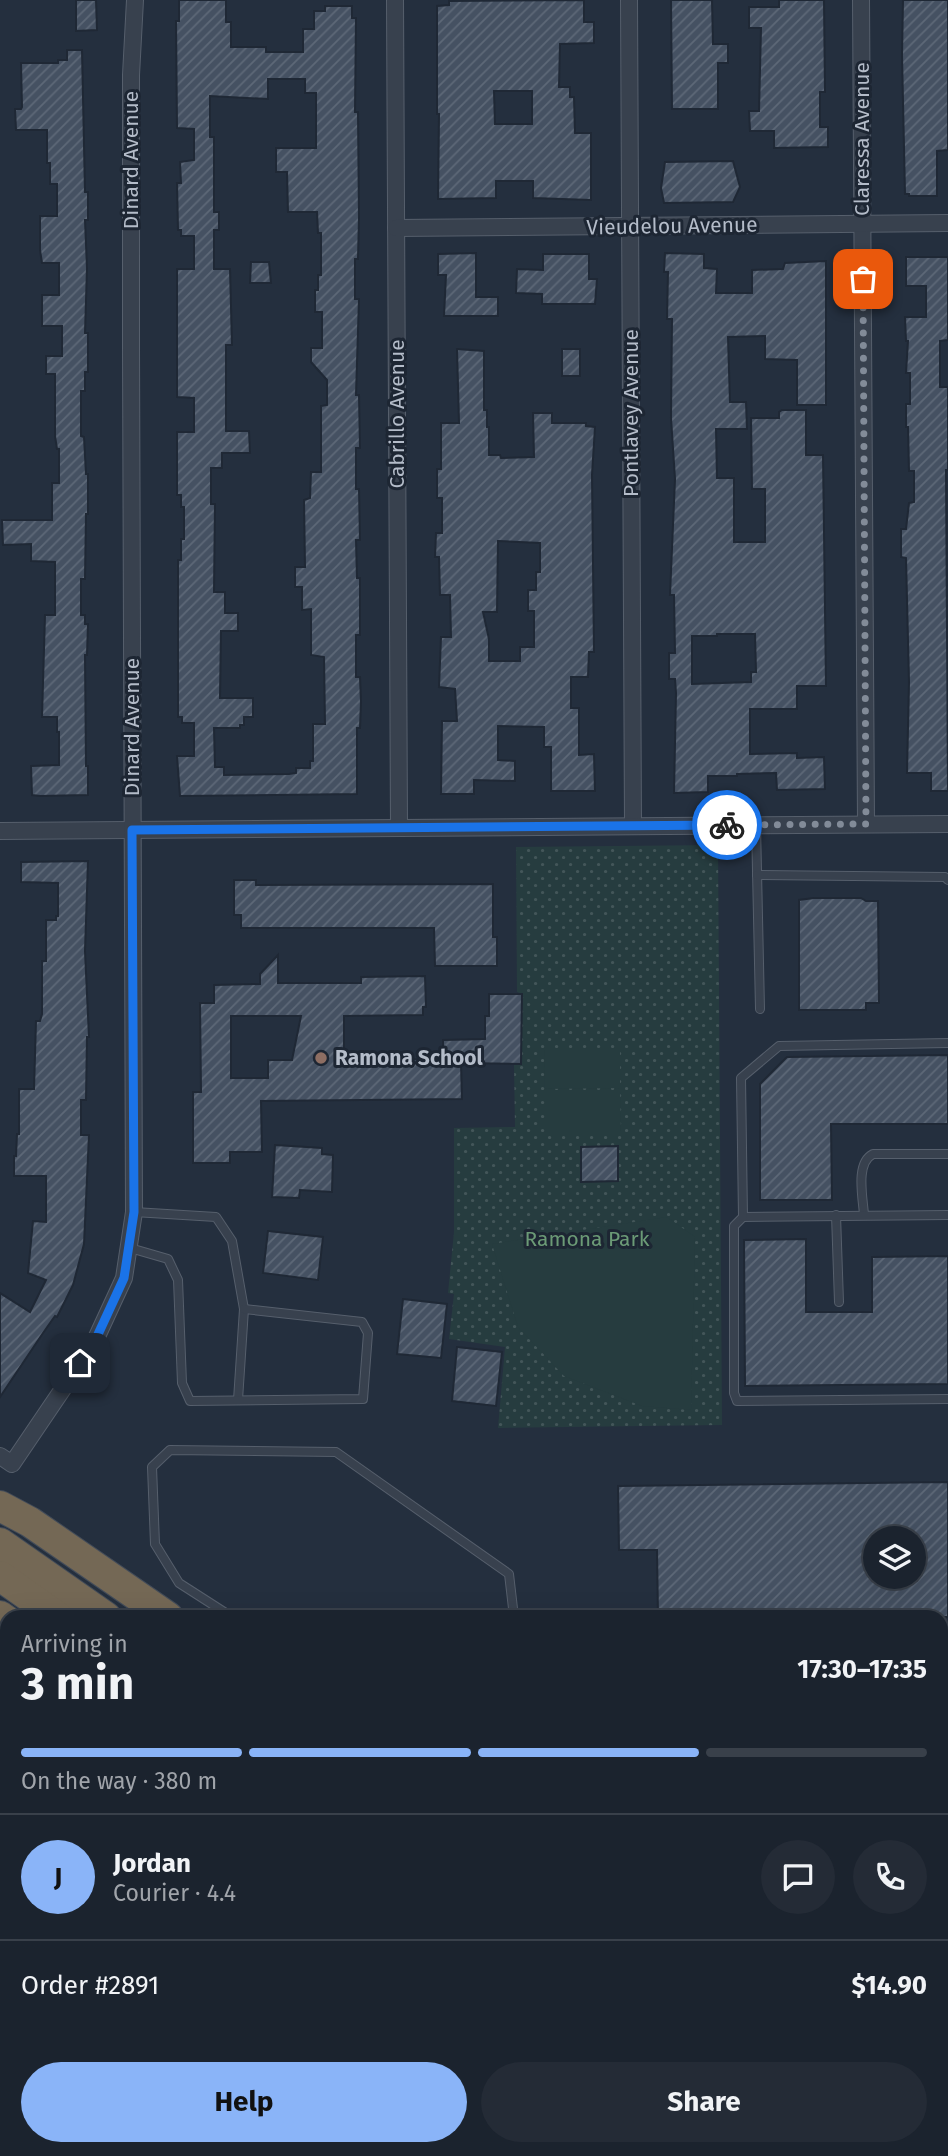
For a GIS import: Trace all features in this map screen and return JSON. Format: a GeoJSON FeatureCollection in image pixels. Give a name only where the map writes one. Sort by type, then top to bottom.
{"type":"FeatureCollection","features":[{"type":"Feature","properties":{"kind":"highway"},"geometry":{"type":"LineString","coordinates":[[0,1506],[30,1522],[158,1610]]}},
{"type":"Feature","properties":{"kind":"highway"},"geometry":{"type":"LineString","coordinates":[[0,1543],[96,1610]]}},
{"type":"Feature","properties":{"kind":"highway"},"geometry":{"type":"LineString","coordinates":[[0,1576],[48,1610]]}},
{"type":"Feature","properties":{"kind":"street","name":"Dinard Avenue"},"geometry":{"type":"LineString","coordinates":[[6,1460],[94,1343],[124,1278],[134,1212],[131,75],[135,0]]}},
{"type":"Feature","properties":{"kind":"street","name":"Cabrillo Avenue"},"geometry":{"type":"LineString","coordinates":[[395,0],[399,827]]}},
{"type":"Feature","properties":{"kind":"street","name":"Pontlavey Avenue"},"geometry":{"type":"LineString","coordinates":[[629,0],[633,826]]}},
{"type":"Feature","properties":{"kind":"street","name":"Claressa Avenue"},"geometry":{"type":"LineString","coordinates":[[861,0],[866,824]]}},
{"type":"Feature","properties":{"kind":"street","name":"Vieudelou Avenue"},"geometry":{"type":"LineString","coordinates":[[396,228],[948,223]]}},
{"type":"Feature","properties":{"kind":"street"},"geometry":{"type":"LineString","coordinates":[[0,831],[948,824]]}},
{"type":"Feature","properties":{"kind":"lane"},"geometry":{"type":"LineString","coordinates":[[756,825],[760,1009]]}},
{"type":"Feature","properties":{"kind":"lane"},"geometry":{"type":"LineString","coordinates":[[757,875],[945,877],[948,880]]}},
{"type":"Feature","properties":{"kind":"lane"},"geometry":{"type":"LineString","coordinates":[[743,1217],[741,1078],[779,1046],[948,1043]]}},
{"type":"Feature","properties":{"kind":"lane"},"geometry":{"type":"LineString","coordinates":[[864,1215],[863,1166],[867,1157],[873,1154],[948,1154]]}},
{"type":"Feature","properties":{"kind":"lane"},"geometry":{"type":"LineString","coordinates":[[134,1212],[216,1217],[232,1241],[244,1309],[239,1400]]}},
{"type":"Feature","properties":{"kind":"lane"},"geometry":{"type":"LineString","coordinates":[[948,1214],[743,1217],[734,1226],[734,1393],[737,1401],[948,1399]]}},
{"type":"Feature","properties":{"kind":"lane"},"geometry":{"type":"LineString","coordinates":[[836,1215],[839,1302]]}},
{"type":"Feature","properties":{"kind":"lane"},"geometry":{"type":"LineString","coordinates":[[130,1248],[168,1259],[178,1280],[182,1383],[190,1401],[363,1399],[368,1333],[362,1322],[244,1309]]}},
{"type":"Feature","properties":{"kind":"lane"},"geometry":{"type":"LineString","coordinates":[[221,1610],[179,1583],[155,1544],[152,1467],[170,1450],[336,1452],[509,1574],[513,1610]]}},
{"type":"Feature","properties":{"kind":"green space","name":"Ramona Park"},"geometry":{"type":"Polygon","coordinates":[[[718,845],[722,1425],[498,1428],[505,1347],[449,1339],[454,1294],[448,1293],[454,1232],[454,1128],[515,1127],[514,1065],[522,1064],[522,994],[517,992],[516,847],[718,845]]]}},
{"type":"Feature","properties":{"kind":"green space"},"geometry":{"type":"Polygon","coordinates":[[[544,1049],[620,1049],[620,1088],[545,1089],[544,1049]]]}},
{"type":"Feature","properties":{"kind":"green space"},"geometry":{"type":"Polygon","coordinates":[[[545,1091],[620,1091],[621,1132],[545,1132],[545,1091]]]}},
{"type":"Feature","properties":{"kind":"green space"},"geometry":{"type":"Polygon","coordinates":[[[667,1217],[695,1237],[691,1410],[642,1406],[564,1376],[518,1327],[492,1244],[667,1217]]]}},
{"type":"Feature","properties":{"kind":"building"},"geometry":{"type":"Polygon","coordinates":[[[76,0],[96,0],[97,30],[76,31],[76,0]]]}},
{"type":"Feature","properties":{"kind":"building"},"geometry":{"type":"Polygon","coordinates":[[[179,0],[226,0],[226,22],[231,22],[231,47],[266,47],[266,52],[303,52],[303,29],[314,29],[314,11],[325,11],[325,6],[352,6],[352,18],[356,18],[355,112],[358,112],[359,218],[355,299],[359,299],[356,395],[359,395],[360,448],[356,448],[356,489],[359,489],[360,540],[356,540],[357,578],[360,578],[360,635],[356,635],[356,677],[360,677],[361,702],[360,728],[357,728],[357,794],[180,796],[177,756],[194,756],[194,723],[182,723],[182,717],[178,717],[178,560],[181,560],[181,539],[184,539],[184,507],[181,507],[181,495],[177,495],[177,432],[194,432],[194,398],[177,397],[177,269],[194,269],[194,236],[181,236],[181,230],[178,230],[177,183],[181,183],[180,162],[194,160],[194,129],[177,128],[176,21],[179,21],[179,0]],[[268,79],[268,99],[210,96],[210,137],[214,137],[214,212],[219,212],[219,230],[214,230],[214,269],[230,269],[232,345],[226,345],[226,431],[249,431],[250,453],[222,453],[222,468],[211,468],[211,504],[215,504],[214,592],[225,592],[225,613],[238,613],[238,631],[221,631],[220,698],[253,698],[253,717],[244,717],[244,725],[240,725],[240,728],[214,728],[215,767],[224,767],[224,775],[289,774],[296,773],[296,768],[310,768],[310,761],[313,761],[313,724],[325,724],[324,657],[311,655],[311,609],[302,610],[302,587],[295,587],[295,567],[305,567],[304,500],[310,498],[311,472],[321,472],[321,406],[327,405],[327,380],[311,362],[311,348],[322,348],[322,312],[315,312],[315,290],[318,290],[318,275],[321,275],[321,233],[318,233],[317,212],[288,212],[287,172],[276,172],[276,148],[316,148],[316,93],[305,93],[305,79],[268,79]]]}},
{"type":"Feature","properties":{"kind":"building"},"geometry":{"type":"Polygon","coordinates":[[[584,0],[584,22],[594,22],[594,43],[560,44],[559,87],[570,87],[570,97],[574,97],[575,133],[591,133],[591,200],[533,198],[533,181],[496,181],[496,198],[438,199],[437,6],[449,5],[449,1],[584,0]],[[494,91],[495,124],[532,124],[532,91],[494,91]]]}},
{"type":"Feature","properties":{"kind":"building"},"geometry":{"type":"Polygon","coordinates":[[[671,0],[712,0],[713,44],[728,44],[728,63],[718,63],[718,109],[672,109],[671,0]]]}},
{"type":"Feature","properties":{"kind":"building"},"geometry":{"type":"Polygon","coordinates":[[[779,0],[824,0],[825,92],[820,92],[820,127],[828,127],[828,147],[774,148],[774,131],[750,131],[749,111],[759,111],[761,28],[749,28],[749,7],[779,7],[779,0]]]}},
{"type":"Feature","properties":{"kind":"building"},"geometry":{"type":"Polygon","coordinates":[[[903,0],[948,0],[948,150],[937,151],[937,196],[905,194],[903,0]]]}},
{"type":"Feature","properties":{"kind":"building"},"geometry":{"type":"Polygon","coordinates":[[[67,50],[82,50],[85,192],[88,192],[88,220],[85,220],[85,333],[88,333],[88,372],[85,372],[85,391],[81,391],[81,436],[84,437],[88,474],[88,514],[85,579],[81,579],[81,615],[85,615],[85,624],[88,624],[85,655],[88,795],[40,796],[32,795],[31,766],[59,765],[57,717],[42,717],[45,615],[55,615],[55,562],[31,561],[31,544],[3,545],[2,520],[52,520],[52,483],[59,483],[59,449],[55,436],[55,374],[46,374],[46,356],[62,356],[62,326],[42,326],[42,295],[59,295],[59,263],[42,263],[40,250],[40,216],[57,216],[57,184],[50,184],[47,130],[16,130],[15,109],[22,107],[21,63],[58,63],[58,60],[67,60],[67,50]]]}},
{"type":"Feature","properties":{"kind":"building"},"geometry":{"type":"Polygon","coordinates":[[[733,161],[740,187],[733,202],[664,203],[661,188],[665,162],[733,161]]]}},
{"type":"Feature","properties":{"kind":"building"},"geometry":{"type":"Polygon","coordinates":[[[476,253],[476,297],[498,297],[498,316],[444,316],[446,275],[438,275],[438,254],[476,253]]]}},
{"type":"Feature","properties":{"kind":"building"},"geometry":{"type":"Polygon","coordinates":[[[665,253],[704,254],[704,268],[717,269],[716,293],[752,293],[752,270],[783,269],[785,263],[826,261],[826,405],[797,405],[797,360],[765,359],[765,336],[728,337],[730,402],[746,402],[747,429],[716,429],[717,478],[734,478],[734,542],[765,542],[765,489],[752,489],[751,418],[779,418],[779,412],[782,410],[806,410],[806,455],[823,455],[826,686],[797,686],[797,709],[750,709],[750,754],[797,753],[797,758],[824,757],[825,789],[777,790],[776,773],[737,774],[708,776],[708,792],[674,793],[676,693],[675,679],[669,679],[669,653],[675,653],[674,595],[670,595],[675,479],[671,418],[672,319],[667,319],[668,272],[664,272],[665,253]],[[755,634],[692,636],[692,684],[751,682],[751,672],[756,672],[755,634]]]}},
{"type":"Feature","properties":{"kind":"building"},"geometry":{"type":"Polygon","coordinates":[[[543,254],[589,254],[589,279],[597,279],[595,304],[542,304],[542,294],[516,293],[517,269],[543,270],[543,254]]]}},
{"type":"Feature","properties":{"kind":"building"},"geometry":{"type":"Polygon","coordinates":[[[906,257],[948,257],[948,340],[940,341],[940,387],[948,387],[948,791],[931,791],[931,773],[907,773],[909,682],[906,558],[901,557],[901,529],[906,529],[909,503],[914,502],[914,471],[909,471],[906,427],[906,404],[910,404],[910,373],[906,373],[908,341],[905,317],[926,317],[926,286],[906,286],[906,257]]]}},
{"type":"Feature","properties":{"kind":"building"},"geometry":{"type":"Polygon","coordinates":[[[251,262],[269,262],[271,283],[250,283],[251,262]]]}},
{"type":"Feature","properties":{"kind":"building"},"geometry":{"type":"Polygon","coordinates":[[[457,349],[484,351],[484,410],[487,410],[489,427],[489,455],[500,455],[501,458],[534,457],[533,413],[552,413],[552,423],[586,423],[586,426],[595,427],[592,475],[594,652],[589,652],[588,677],[571,677],[571,708],[579,708],[579,755],[594,754],[595,791],[551,791],[551,747],[544,747],[544,727],[498,726],[498,760],[515,761],[515,781],[474,780],[474,794],[441,794],[442,721],[457,721],[455,689],[439,687],[441,637],[451,637],[450,595],[440,595],[439,557],[435,557],[436,533],[442,533],[442,498],[437,498],[437,469],[441,469],[441,423],[459,423],[457,349]],[[498,541],[497,612],[483,612],[489,639],[489,661],[520,661],[520,647],[534,647],[534,611],[528,611],[528,590],[536,590],[536,572],[540,572],[540,543],[498,541]]]}},
{"type":"Feature","properties":{"kind":"building"},"geometry":{"type":"Polygon","coordinates":[[[562,349],[580,349],[580,376],[562,376],[562,349]]]}},
{"type":"Feature","properties":{"kind":"building"},"geometry":{"type":"Polygon","coordinates":[[[88,861],[85,951],[89,1037],[86,1100],[81,1100],[81,1135],[89,1135],[84,1244],[73,1285],[57,1317],[55,1316],[0,1397],[0,1293],[30,1312],[46,1280],[28,1273],[33,1221],[46,1222],[46,1176],[14,1176],[14,1156],[19,1134],[19,1089],[34,1089],[36,1021],[40,1021],[42,1014],[42,961],[46,961],[46,920],[56,920],[58,916],[58,883],[21,882],[21,862],[88,861]]]}},
{"type":"Feature","properties":{"kind":"building"},"geometry":{"type":"Polygon","coordinates":[[[234,880],[256,880],[256,885],[493,884],[493,937],[497,937],[497,966],[435,966],[434,928],[241,928],[241,915],[234,915],[234,880]]]}},
{"type":"Feature","properties":{"kind":"building"},"geometry":{"type":"Polygon","coordinates":[[[861,898],[878,901],[879,1003],[866,1003],[866,1010],[799,1010],[799,900],[861,898]]]}},
{"type":"Feature","properties":{"kind":"building"},"geometry":{"type":"Polygon","coordinates":[[[278,955],[278,983],[361,983],[361,977],[425,976],[426,1007],[423,1007],[423,1015],[344,1016],[344,1060],[443,1059],[443,1040],[485,1039],[489,994],[522,994],[521,1064],[461,1063],[462,1099],[261,1101],[262,1152],[230,1152],[230,1163],[193,1163],[193,1092],[201,1092],[200,1003],[214,1003],[214,985],[260,984],[260,974],[278,955]],[[231,1016],[231,1078],[268,1078],[268,1060],[292,1060],[301,1016],[231,1016]]]}},
{"type":"Feature","properties":{"kind":"building"},"geometry":{"type":"Polygon","coordinates":[[[948,1055],[948,1124],[831,1124],[832,1200],[760,1200],[760,1084],[787,1057],[948,1055]]]}},
{"type":"Feature","properties":{"kind":"building"},"geometry":{"type":"Polygon","coordinates":[[[275,1145],[322,1148],[322,1154],[333,1155],[332,1192],[300,1190],[299,1198],[272,1197],[275,1145]]]}},
{"type":"Feature","properties":{"kind":"building"},"geometry":{"type":"Polygon","coordinates":[[[618,1146],[618,1181],[581,1182],[581,1147],[618,1146]]]}},
{"type":"Feature","properties":{"kind":"building"},"geometry":{"type":"Polygon","coordinates":[[[268,1231],[323,1237],[318,1280],[263,1273],[268,1231]]]}},
{"type":"Feature","properties":{"kind":"building"},"geometry":{"type":"Polygon","coordinates":[[[806,1239],[806,1312],[872,1312],[872,1257],[948,1256],[948,1384],[745,1386],[744,1240],[806,1239]]]}},
{"type":"Feature","properties":{"kind":"building"},"geometry":{"type":"Polygon","coordinates":[[[403,1299],[447,1304],[441,1358],[397,1354],[403,1299]]]}},
{"type":"Feature","properties":{"kind":"building"},"geometry":{"type":"Polygon","coordinates":[[[457,1347],[502,1352],[496,1406],[452,1401],[457,1347]]]}},
{"type":"Feature","properties":{"kind":"building"},"geometry":{"type":"Polygon","coordinates":[[[948,1482],[948,1610],[658,1610],[657,1550],[619,1550],[618,1486],[948,1482]]]}},
{"type":"Feature","properties":{"kind":"way so far"},"geometry":{"type":"LineString","coordinates":[[727,825],[866,824],[863,279]]}},
{"type":"Feature","properties":{"kind":"place","name":"Ramona School"},"geometry":{"type":"Point","coordinates":[321,1058]}},
{"type":"Feature","properties":{"kind":"route"},"geometry":{"type":"LineString","coordinates":[[80,1363],[94,1343],[124,1278],[134,1212],[132,830],[727,825]]}}]}
